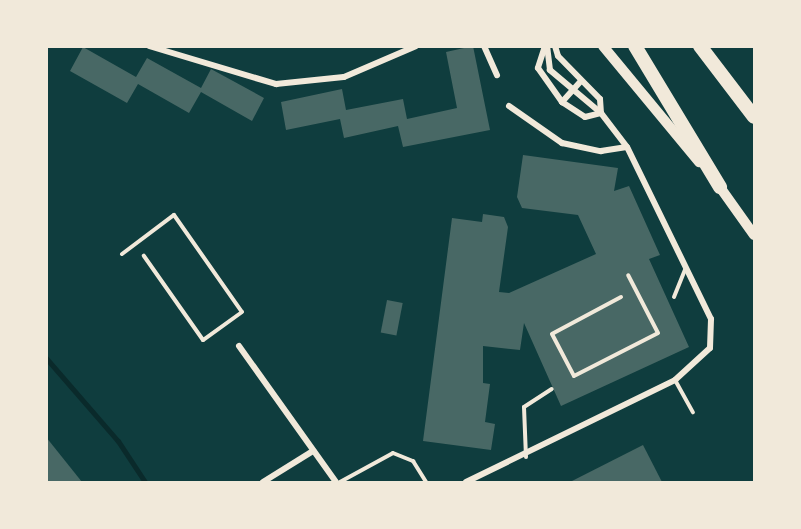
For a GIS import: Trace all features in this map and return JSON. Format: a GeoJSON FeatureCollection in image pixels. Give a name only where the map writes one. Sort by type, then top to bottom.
{"type":"FeatureCollection","features":[{"type":"Feature","properties":{"kind":"highway"},"geometry":{"type":"LineString","coordinates":[[635,46],[720,187]]}},
{"type":"Feature","properties":{"kind":"highway"},"geometry":{"type":"LineString","coordinates":[[700,46],[754,117]]}},
{"type":"Feature","properties":{"kind":"main road"},"geometry":{"type":"LineString","coordinates":[[603,46],[720,187],[754,235]]}},
{"type":"Feature","properties":{"kind":"street"},"geometry":{"type":"LineString","coordinates":[[149,46],[276,84],[345,77],[406,54],[416,46]]}},
{"type":"Feature","properties":{"kind":"street"},"geometry":{"type":"LineString","coordinates":[[400,46],[406,54]]}},
{"type":"Feature","properties":{"kind":"street"},"geometry":{"type":"LineString","coordinates":[[484,46],[497,75]]}},
{"type":"Feature","properties":{"kind":"street"},"geometry":{"type":"LineString","coordinates":[[466,483],[526,457],[675,380],[710,348],[711,319],[627,147],[601,113],[550,70],[546,46]]}},
{"type":"Feature","properties":{"kind":"street"},"geometry":{"type":"LineString","coordinates":[[546,46],[538,68],[562,102],[585,117],[601,113]]}},
{"type":"Feature","properties":{"kind":"street"},"geometry":{"type":"LineString","coordinates":[[555,46],[581,81],[600,99],[601,113]]}},
{"type":"Feature","properties":{"kind":"street"},"geometry":{"type":"LineString","coordinates":[[562,102],[581,81]]}},
{"type":"Feature","properties":{"kind":"street"},"geometry":{"type":"LineString","coordinates":[[509,106],[562,143],[601,151],[627,147]]}},
{"type":"Feature","properties":{"kind":"street"},"geometry":{"type":"LineString","coordinates":[[239,346],[338,483]]}},
{"type":"Feature","properties":{"kind":"street"},"geometry":{"type":"LineString","coordinates":[[263,483],[313,451]]}},
{"type":"Feature","properties":{"kind":"lane"},"geometry":{"type":"LineString","coordinates":[[122,254],[174,215],[242,312],[203,340],[144,256]]}},
{"type":"Feature","properties":{"kind":"lane"},"geometry":{"type":"LineString","coordinates":[[674,297],[686,266]]}},
{"type":"Feature","properties":{"kind":"lane"},"geometry":{"type":"LineString","coordinates":[[621,297],[552,334],[574,376],[658,333],[628,274]]}},
{"type":"Feature","properties":{"kind":"lane"},"geometry":{"type":"LineString","coordinates":[[675,380],[693,412]]}},
{"type":"Feature","properties":{"kind":"lane"},"geometry":{"type":"LineString","coordinates":[[526,457],[524,407],[552,389]]}},
{"type":"Feature","properties":{"kind":"lane"},"geometry":{"type":"LineString","coordinates":[[338,483],[393,453],[413,461],[426,483]]}},
{"type":"Feature","properties":{"kind":"building"},"geometry":{"type":"Polygon","coordinates":[[[473,46],[490,130],[403,147],[398,126],[344,138],[340,119],[286,130],[281,102],[342,89],[346,110],[403,99],[407,119],[457,108],[446,52],[473,46]]]}},
{"type":"Feature","properties":{"kind":"building"},"geometry":{"type":"Polygon","coordinates":[[[83,47],[136,77],[147,58],[201,88],[211,69],[264,98],[252,121],[201,92],[189,113],[138,84],[127,103],[70,71],[83,47]]]}},
{"type":"Feature","properties":{"kind":"building"},"geometry":{"type":"Polygon","coordinates":[[[523,155],[618,168],[614,191],[629,186],[660,255],[649,259],[689,347],[561,406],[524,323],[520,350],[483,346],[483,383],[490,384],[485,422],[495,424],[491,450],[423,441],[452,218],[482,222],[483,214],[504,217],[508,227],[499,292],[509,293],[596,254],[578,215],[522,208],[517,197],[523,155]]]}},
{"type":"Feature","properties":{"kind":"building"},"geometry":{"type":"Polygon","coordinates":[[[387,300],[403,303],[396,335],[381,332],[387,300]]]}},
{"type":"Feature","properties":{"kind":"building"},"geometry":{"type":"Polygon","coordinates":[[[46,437],[82,482],[46,482],[46,437]]]}},
{"type":"Feature","properties":{"kind":"building"},"geometry":{"type":"Polygon","coordinates":[[[643,445],[662,482],[570,482],[643,445]]]}},
{"type":"Feature","properties":{"kind":"waterway"},"geometry":{"type":"LineString","coordinates":[[46,358],[118,441],[145,482]]}}]}
